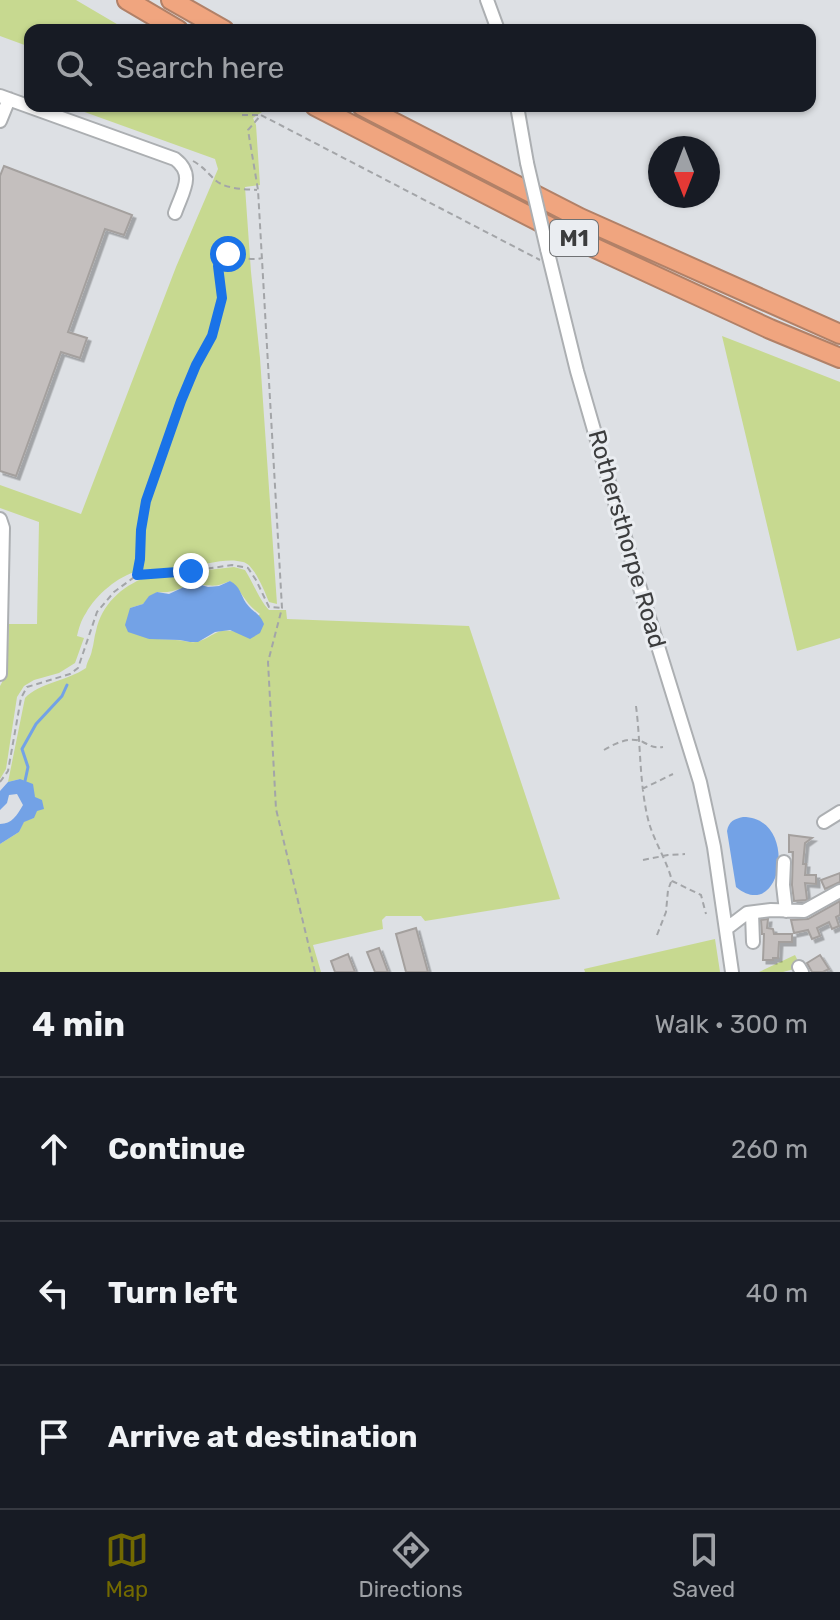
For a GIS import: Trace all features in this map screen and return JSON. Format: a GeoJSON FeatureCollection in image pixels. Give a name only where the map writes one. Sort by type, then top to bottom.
{"type":"FeatureCollection","features":[{"type":"Feature","properties":{"kind":"highway"},"geometry":{"type":"LineString","coordinates":[[127,0],[168,24]]}},
{"type":"Feature","properties":{"kind":"highway"},"geometry":{"type":"LineString","coordinates":[[171,0],[213,24]]}},
{"type":"Feature","properties":{"kind":"highway","name":"M1"},"geometry":{"type":"LineString","coordinates":[[327,112],[556,230],[840,358]]}},
{"type":"Feature","properties":{"kind":"highway","name":"M1"},"geometry":{"type":"LineString","coordinates":[[374,112],[580,218],[840,334]]}},
{"type":"Feature","properties":{"kind":"street"},"geometry":{"type":"LineString","coordinates":[[487,0],[496,24]]}},
{"type":"Feature","properties":{"kind":"street"},"geometry":{"type":"LineString","coordinates":[[0,121],[5,98],[24,105]]}},
{"type":"Feature","properties":{"kind":"street"},"geometry":{"type":"LineString","coordinates":[[44,112],[175,159],[185,168],[187,176],[175,213]]}},
{"type":"Feature","properties":{"kind":"street","name":"Rothersthorpe Road"},"geometry":{"type":"LineString","coordinates":[[518,112],[527,163],[577,371],[700,782],[714,847],[732,972]]}},
{"type":"Feature","properties":{"kind":"street"},"geometry":{"type":"LineString","coordinates":[[0,519],[3,528],[0,674]]}},
{"type":"Feature","properties":{"kind":"street"},"geometry":{"type":"LineString","coordinates":[[784,862],[786,911]]}},
{"type":"Feature","properties":{"kind":"street"},"geometry":{"type":"LineString","coordinates":[[726,929],[747,913],[804,911],[840,891]]}},
{"type":"Feature","properties":{"kind":"street"},"geometry":{"type":"LineString","coordinates":[[752,913],[753,942]]}},
{"type":"Feature","properties":{"kind":"path"},"geometry":{"type":"LineString","coordinates":[[242,115],[261,115],[551,266]]}},
{"type":"Feature","properties":{"kind":"path"},"geometry":{"type":"LineString","coordinates":[[261,115],[248,130],[258,190],[282,608],[268,662],[276,809],[315,972]]}},
{"type":"Feature","properties":{"kind":"path"},"geometry":{"type":"LineString","coordinates":[[175,159],[195,161],[221,185],[258,190]]}},
{"type":"Feature","properties":{"kind":"path"},"geometry":{"type":"LineString","coordinates":[[137,575],[146,501],[181,401],[216,323],[222,298],[218,266],[228,254],[262,258]]}},
{"type":"Feature","properties":{"kind":"path"},"geometry":{"type":"LineString","coordinates":[[0,782],[8,771],[21,698],[27,687],[70,674],[78,668],[97,612],[114,592],[137,575],[232,565],[248,568],[269,607],[282,608]]}},
{"type":"Feature","properties":{"kind":"path"},"geometry":{"type":"LineString","coordinates":[[636,706],[642,789],[649,822],[672,881],[701,895],[706,914]]}},
{"type":"Feature","properties":{"kind":"path"},"geometry":{"type":"LineString","coordinates":[[604,750],[618,742],[640,740],[651,748],[663,747]]}},
{"type":"Feature","properties":{"kind":"path"},"geometry":{"type":"LineString","coordinates":[[642,789],[673,774]]}},
{"type":"Feature","properties":{"kind":"path"},"geometry":{"type":"LineString","coordinates":[[643,860],[685,854]]}},
{"type":"Feature","properties":{"kind":"path"},"geometry":{"type":"LineString","coordinates":[[657,935],[666,912],[672,881]]}},
{"type":"Feature","properties":{"kind":"green space"},"geometry":{"type":"Polygon","coordinates":[[[0,0],[76,0],[117,24],[24,24],[24,45],[0,36],[0,0]]]}},
{"type":"Feature","properties":{"kind":"green space"},"geometry":{"type":"Polygon","coordinates":[[[85,112],[262,112],[253,118],[260,185],[245,187],[277,604],[269,602],[251,568],[237,561],[138,571],[115,582],[90,606],[83,618],[77,636],[84,638],[75,663],[59,673],[34,680],[24,686],[17,697],[6,769],[0,779],[0,686],[7,673],[9,624],[37,624],[39,522],[0,508],[0,485],[81,514],[176,267],[218,169],[215,159],[85,112]]]}},
{"type":"Feature","properties":{"kind":"green space"},"geometry":{"type":"Polygon","coordinates":[[[722,336],[840,382],[840,638],[797,651],[722,336]]]}},
{"type":"Feature","properties":{"kind":"green space"},"geometry":{"type":"Polygon","coordinates":[[[234,567],[245,570],[269,610],[286,610],[287,619],[469,626],[560,899],[425,921],[421,916],[386,916],[382,920],[383,929],[313,945],[321,972],[0,972],[0,844],[19,832],[24,821],[34,818],[35,797],[20,779],[8,782],[25,698],[86,668],[99,621],[108,605],[121,591],[146,577],[234,567]],[[230,581],[157,592],[143,604],[130,608],[149,639],[193,642],[225,631],[239,633],[260,614],[230,581]]]}},
{"type":"Feature","properties":{"kind":"green space"},"geometry":{"type":"Polygon","coordinates":[[[715,939],[720,972],[585,972],[584,969],[715,939]]]}},
{"type":"Feature","properties":{"kind":"green space"},"geometry":{"type":"Polygon","coordinates":[[[795,955],[794,969],[759,972],[795,955]]]}},
{"type":"Feature","properties":{"kind":"water"},"geometry":{"type":"Polygon","coordinates":[[[230,581],[264,624],[260,633],[250,639],[230,630],[215,632],[198,642],[149,639],[128,632],[125,625],[130,608],[143,604],[157,592],[169,594],[186,586],[219,586],[230,581]]]}},
{"type":"Feature","properties":{"kind":"water"},"geometry":{"type":"Polygon","coordinates":[[[20,779],[33,784],[35,797],[42,800],[44,809],[37,811],[34,818],[24,822],[19,832],[0,844],[0,824],[11,821],[23,805],[17,794],[9,795],[7,803],[0,810],[0,791],[8,782],[20,779]]]}},
{"type":"Feature","properties":{"kind":"water"},"geometry":{"type":"Polygon","coordinates":[[[743,817],[761,822],[772,833],[778,849],[778,866],[773,882],[765,892],[752,895],[736,887],[727,831],[732,821],[743,817]]]}},
{"type":"Feature","properties":{"kind":"building"},"geometry":{"type":"Polygon","coordinates":[[[4,166],[132,215],[124,235],[105,229],[68,332],[87,338],[80,358],[61,352],[16,476],[0,471],[0,176],[4,166]]]}},
{"type":"Feature","properties":{"kind":"building"},"geometry":{"type":"Polygon","coordinates":[[[789,835],[812,838],[805,843],[803,864],[806,864],[805,875],[816,875],[816,884],[805,883],[806,900],[794,901],[793,852],[789,852],[789,835]]]}},
{"type":"Feature","properties":{"kind":"building"},"geometry":{"type":"Polygon","coordinates":[[[840,873],[840,882],[825,889],[821,880],[840,873]]]}},
{"type":"Feature","properties":{"kind":"building"},"geometry":{"type":"Polygon","coordinates":[[[840,901],[840,915],[836,917],[839,926],[832,929],[829,922],[817,928],[820,936],[812,939],[808,930],[794,933],[791,920],[808,919],[840,901]]]}},
{"type":"Feature","properties":{"kind":"building"},"geometry":{"type":"Polygon","coordinates":[[[768,919],[767,928],[773,929],[774,934],[792,934],[792,942],[779,942],[778,958],[763,960],[761,920],[768,919]]]}},
{"type":"Feature","properties":{"kind":"building"},"geometry":{"type":"Polygon","coordinates":[[[416,928],[428,972],[406,972],[396,934],[416,928]]]}},
{"type":"Feature","properties":{"kind":"building"},"geometry":{"type":"Polygon","coordinates":[[[379,948],[388,972],[375,972],[367,952],[379,948]]]}},
{"type":"Feature","properties":{"kind":"building"},"geometry":{"type":"Polygon","coordinates":[[[348,954],[355,972],[335,972],[331,961],[348,954]]]}},
{"type":"Feature","properties":{"kind":"building"},"geometry":{"type":"Polygon","coordinates":[[[820,955],[829,969],[812,972],[807,963],[820,955]]]}},
{"type":"Feature","properties":{"kind":"waterway"},"geometry":{"type":"LineString","coordinates":[[25,781],[28,767],[22,749],[36,724],[62,696],[67,685]]}},
{"type":"Feature","properties":{"kind":"route"},"geometry":{"type":"LineString","coordinates":[[191,571],[137,575],[141,530],[146,501],[170,430],[196,365],[212,336],[222,298],[218,266],[228,254]]}}]}
